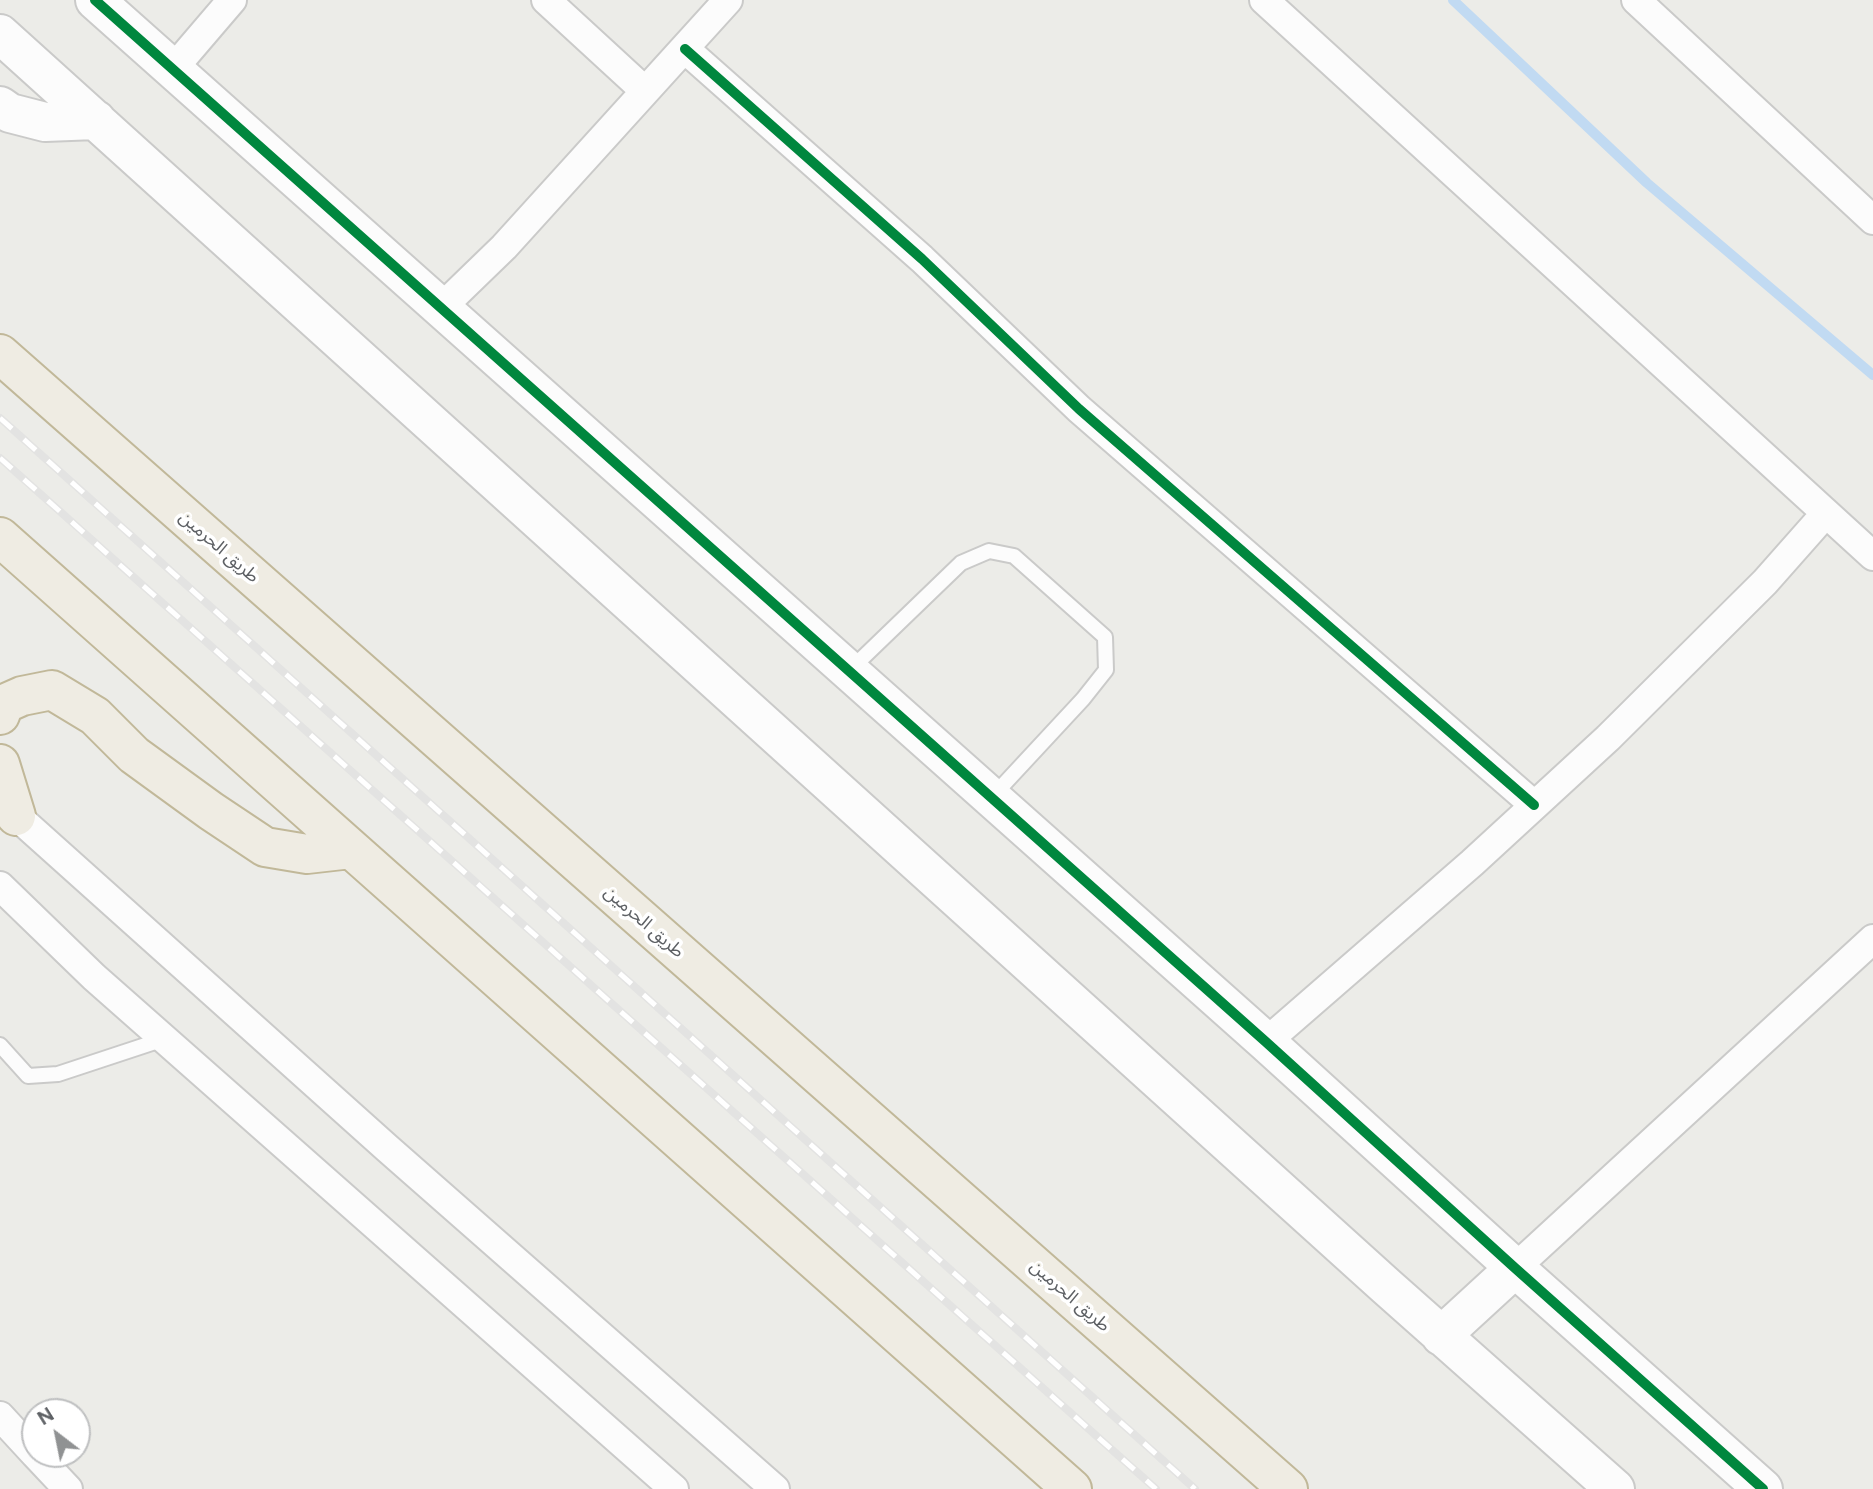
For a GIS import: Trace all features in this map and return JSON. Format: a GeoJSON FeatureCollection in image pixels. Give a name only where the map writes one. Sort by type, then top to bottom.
{"type":"FeatureCollection","features":[{"type":"Feature","properties":{"kind":"highway","name":"طريق الحرمين"},"geometry":{"type":"LineString","coordinates":[[0,354],[1288,1489]]}},
{"type":"Feature","properties":{"kind":"highway"},"geometry":{"type":"LineString","coordinates":[[0,537],[1072,1489]]}},
{"type":"Feature","properties":{"kind":"highway"},"geometry":{"type":"LineString","coordinates":[[0,715],[4,704],[22,696],[52,690],[95,716],[134,755],[265,847],[307,854],[351,849]]}},
{"type":"Feature","properties":{"kind":"highway"},"geometry":{"type":"LineString","coordinates":[[0,764],[8,808]]}},
{"type":"Feature","properties":{"kind":"highway"},"geometry":{"type":"LineString","coordinates":[[1018,1440],[1057,1489]]}},
{"type":"Feature","properties":{"kind":"street"},"geometry":{"type":"LineString","coordinates":[[95,0],[1266,1042],[1514,1268],[1763,1489]]}},
{"type":"Feature","properties":{"kind":"street"},"geometry":{"type":"LineString","coordinates":[[173,69],[232,0]]}},
{"type":"Feature","properties":{"kind":"street"},"geometry":{"type":"LineString","coordinates":[[546,0],[645,91]]}},
{"type":"Feature","properties":{"kind":"street"},"geometry":{"type":"LineString","coordinates":[[442,308],[504,247],[728,0]]}},
{"type":"Feature","properties":{"kind":"street"},"geometry":{"type":"LineString","coordinates":[[1264,0],[1873,555]]}},
{"type":"Feature","properties":{"kind":"street"},"geometry":{"type":"LineString","coordinates":[[1636,0],[1873,220]]}},
{"type":"Feature","properties":{"kind":"street"},"geometry":{"type":"LineString","coordinates":[[0,34],[1441,1336],[1615,1489]]}},
{"type":"Feature","properties":{"kind":"street"},"geometry":{"type":"LineString","coordinates":[[685,49],[922,259],[1079,409],[1534,805]]}},
{"type":"Feature","properties":{"kind":"street"},"geometry":{"type":"LineString","coordinates":[[0,106],[10,113],[46,122],[96,120]]}},
{"type":"Feature","properties":{"kind":"street"},"geometry":{"type":"LineString","coordinates":[[1266,1042],[1472,863],[1608,738],[1765,582],[1826,513]]}},
{"type":"Feature","properties":{"kind":"street"},"geometry":{"type":"LineString","coordinates":[[8,808],[387,1148],[775,1489]]}},
{"type":"Feature","properties":{"kind":"street"},"geometry":{"type":"LineString","coordinates":[[0,886],[94,977],[674,1489]]}},
{"type":"Feature","properties":{"kind":"street"},"geometry":{"type":"LineString","coordinates":[[1441,1336],[1873,939]]}},
{"type":"Feature","properties":{"kind":"street"},"geometry":{"type":"LineString","coordinates":[[0,1416],[21,1439]]}},
{"type":"Feature","properties":{"kind":"street"},"geometry":{"type":"LineString","coordinates":[[48,1468],[68,1489]]}},
{"type":"Feature","properties":{"kind":"lane"},"geometry":{"type":"LineString","coordinates":[[849,671],[961,562],[989,551],[1014,556],[1035,574],[1105,637],[1106,670],[1083,699],[991,798]]}},
{"type":"Feature","properties":{"kind":"lane"},"geometry":{"type":"LineString","coordinates":[[0,1045],[28,1076],[58,1074],[164,1039]]}},
{"type":"Feature","properties":{"kind":"waterway"},"geometry":{"type":"LineString","coordinates":[[1453,0],[1647,183],[1873,375]]}},
{"type":"Feature","properties":{"kind":"railway"},"geometry":{"type":"LineString","coordinates":[[0,418],[1195,1489]]}},
{"type":"Feature","properties":{"kind":"railway"},"geometry":{"type":"LineString","coordinates":[[0,458],[1156,1489]]}},
{"type":"Feature","properties":{"kind":"cycle path"},"geometry":{"type":"LineString","coordinates":[[95,0],[1266,1042],[1763,1489]]}},
{"type":"Feature","properties":{"kind":"cycle path"},"geometry":{"type":"LineString","coordinates":[[685,49],[922,259],[1079,409],[1534,805]]}}]}
